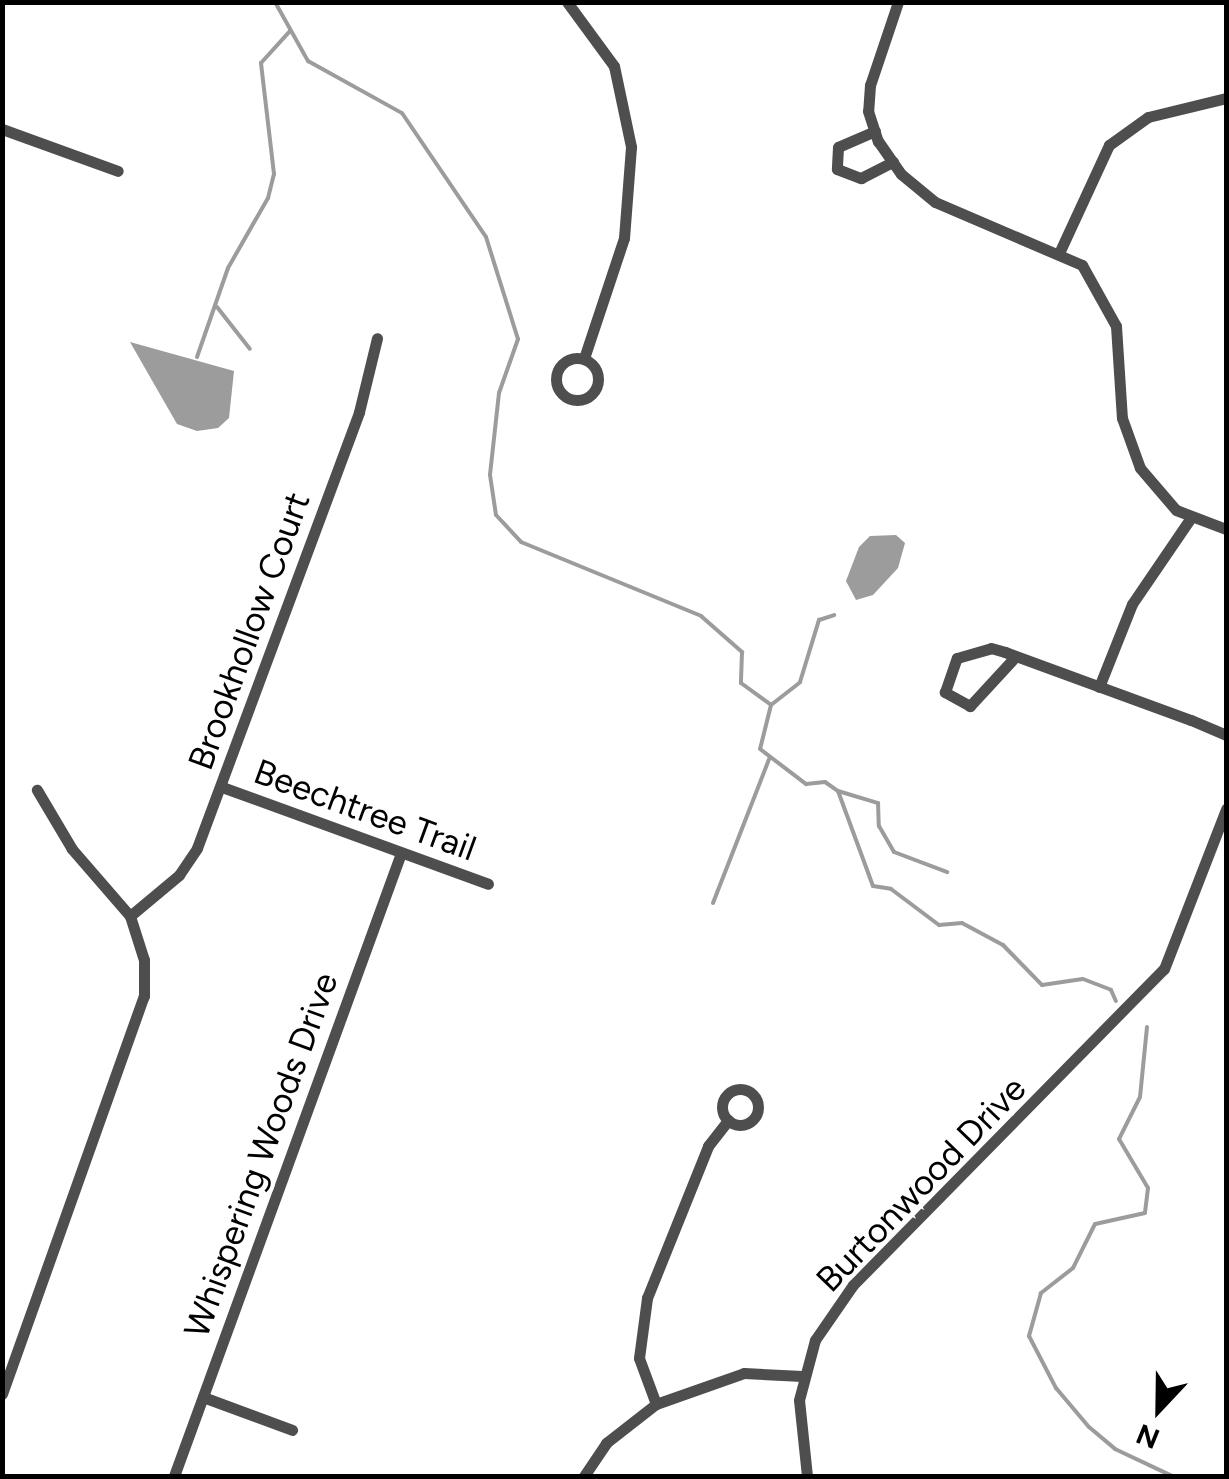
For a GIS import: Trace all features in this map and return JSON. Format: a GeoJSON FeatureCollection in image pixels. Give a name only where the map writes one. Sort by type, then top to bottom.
{"type":"FeatureCollection","features":[{"type":"Feature","properties":{"kind":"street"},"geometry":{"type":"LineString","coordinates":[[567,2],[614,66],[631,146],[624,238],[584,355]]}},
{"type":"Feature","properties":{"kind":"street"},"geometry":{"type":"LineString","coordinates":[[898,2],[870,85],[868,111],[892,162],[935,202],[1060,250],[1100,286],[1116,326],[1122,418],[1140,468],[1154,491],[1190,520],[1226,529]]}},
{"type":"Feature","properties":{"kind":"street"},"geometry":{"type":"LineString","coordinates":[[1060,250],[1109,145],[1148,117],[1226,98]]}},
{"type":"Feature","properties":{"kind":"street"},"geometry":{"type":"LineString","coordinates":[[2,129],[118,171]]}},
{"type":"Feature","properties":{"kind":"street"},"geometry":{"type":"LineString","coordinates":[[875,131],[838,147],[837,169],[861,178],[892,162]]}},
{"type":"Feature","properties":{"kind":"street","name":"Brookhollow Court"},"geometry":{"type":"LineString","coordinates":[[130,916],[188,862],[222,787],[359,412],[377,338]]}},
{"type":"Feature","properties":{"kind":"street"},"geometry":{"type":"LineString","coordinates":[[1099,687],[1132,604],[1190,520]]}},
{"type":"Feature","properties":{"kind":"street"},"geometry":{"type":"LineString","coordinates":[[1015,657],[970,706],[945,692],[952,665],[970,650],[991,648],[1226,735]]}},
{"type":"Feature","properties":{"kind":"street","name":"Beechtree Trail"},"geometry":{"type":"LineString","coordinates":[[222,787],[488,884]]}},
{"type":"Feature","properties":{"kind":"street"},"geometry":{"type":"LineString","coordinates":[[2,1394],[142,1010],[144,960],[130,916],[72,849],[37,790]]}},
{"type":"Feature","properties":{"kind":"street","name":"Burtonwood Drive"},"geometry":{"type":"LineString","coordinates":[[807,1476],[802,1376],[815,1340],[852,1285],[1127,1014],[1164,969],[1226,809]]}},
{"type":"Feature","properties":{"kind":"street","name":"Whispering Woods Drive"},"geometry":{"type":"LineString","coordinates":[[174,1476],[400,853]]}},
{"type":"Feature","properties":{"kind":"street"},"geometry":{"type":"LineString","coordinates":[[656,1404],[639,1358],[647,1298],[708,1146],[728,1120]]}},
{"type":"Feature","properties":{"kind":"street"},"geometry":{"type":"LineString","coordinates":[[584,1476],[606,1443],[656,1404],[744,1373],[802,1376]]}},
{"type":"Feature","properties":{"kind":"street"},"geometry":{"type":"LineString","coordinates":[[203,1397],[292,1430]]}},
{"type":"Feature","properties":{"kind":"shaded area"},"geometry":{"type":"Polygon","coordinates":[[[130,342],[234,371],[229,418],[218,428],[197,431],[177,424],[130,342]]]}},
{"type":"Feature","properties":{"kind":"shaded area"},"geometry":{"type":"Polygon","coordinates":[[[896,535],[905,543],[898,568],[873,595],[856,600],[846,581],[859,547],[870,536],[896,535]]]}},
{"type":"Feature","properties":{"kind":"waterway"},"geometry":{"type":"LineString","coordinates":[[275,2],[308,61],[402,113],[486,237],[518,339],[499,393],[490,475],[496,515],[521,542],[701,616],[742,652],[741,683],[771,705]]}},
{"type":"Feature","properties":{"kind":"waterway"},"geometry":{"type":"LineString","coordinates":[[197,357],[228,268],[268,198],[274,174],[261,63],[290,31]]}},
{"type":"Feature","properties":{"kind":"waterway"},"geometry":{"type":"LineString","coordinates":[[217,307],[250,349]]}},
{"type":"Feature","properties":{"kind":"waterway"},"geometry":{"type":"LineString","coordinates":[[771,705],[800,682],[819,620],[834,615]]}},
{"type":"Feature","properties":{"kind":"waterway"},"geometry":{"type":"LineString","coordinates":[[771,705],[760,749],[806,784],[825,782],[838,791],[873,886],[891,889],[939,925],[962,923],[1003,945],[1042,985],[1083,979],[1111,990],[1116,1001]]}},
{"type":"Feature","properties":{"kind":"waterway"},"geometry":{"type":"LineString","coordinates":[[713,903],[769,759]]}},
{"type":"Feature","properties":{"kind":"waterway"},"geometry":{"type":"LineString","coordinates":[[838,791],[878,803],[879,826],[894,852],[947,872]]}},
{"type":"Feature","properties":{"kind":"waterway"},"geometry":{"type":"LineString","coordinates":[[1147,1027],[1140,1097],[1119,1139],[1148,1188],[1145,1213],[1095,1224],[1073,1268],[1041,1293],[1029,1336],[1056,1388],[1089,1427],[1115,1449],[1172,1476]]}}]}
